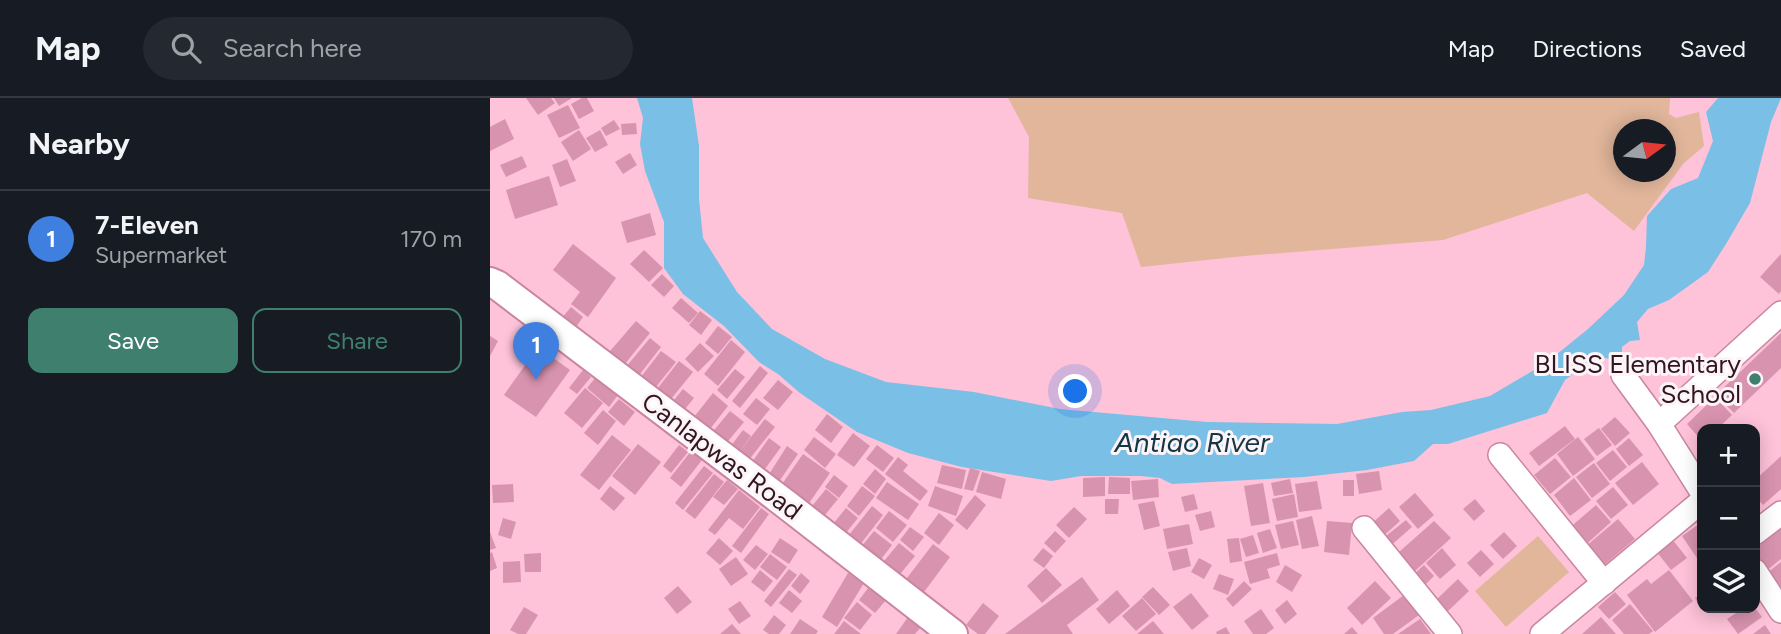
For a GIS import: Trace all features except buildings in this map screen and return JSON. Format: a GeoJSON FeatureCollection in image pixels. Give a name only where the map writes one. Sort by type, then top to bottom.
{"type":"FeatureCollection","features":[{"type":"Feature","properties":{"kind":"street","name":"Canlapwas Road"},"geometry":{"type":"LineString","coordinates":[[492,278],[953,634]]}},
{"type":"Feature","properties":{"kind":"street"},"geometry":{"type":"LineString","coordinates":[[1659,424],[1781,313]]}},
{"type":"Feature","properties":{"kind":"street"},"geometry":{"type":"LineString","coordinates":[[1623,375],[1659,424],[1699,487]]}},
{"type":"Feature","properties":{"kind":"street"},"geometry":{"type":"LineString","coordinates":[[1500,455],[1604,583]]}},
{"type":"Feature","properties":{"kind":"street"},"geometry":{"type":"LineString","coordinates":[[1542,634],[1697,505]]}},
{"type":"Feature","properties":{"kind":"street"},"geometry":{"type":"LineString","coordinates":[[1760,529],[1781,513]]}},
{"type":"Feature","properties":{"kind":"street"},"geometry":{"type":"LineString","coordinates":[[1364,528],[1450,634]]}},
{"type":"Feature","properties":{"kind":"street"},"geometry":{"type":"LineString","coordinates":[[1760,579],[1781,611]]}},
{"type":"Feature","properties":{"kind":"shaded area"},"geometry":{"type":"Polygon","coordinates":[[[1008,98],[1670,98],[1669,114],[1676,118],[1699,112],[1704,146],[1676,174],[1676,119],[1613,119],[1613,182],[1670,182],[1634,231],[1587,193],[1443,240],[1141,267],[1122,213],[1028,198],[1029,137],[1008,98]]]}},
{"type":"Feature","properties":{"kind":"shaded area"},"geometry":{"type":"Polygon","coordinates":[[[1538,536],[1569,572],[1506,627],[1475,591],[1538,536]]]}},
{"type":"Feature","properties":{"kind":"water","name":"Antiao River"},"geometry":{"type":"Polygon","coordinates":[[[637,98],[692,98],[699,146],[699,199],[703,238],[737,292],[772,329],[825,359],[886,382],[974,392],[1060,409],[1207,422],[1337,424],[1402,412],[1431,410],[1490,396],[1546,363],[1624,295],[1644,265],[1647,216],[1671,189],[1698,178],[1713,141],[1706,112],[1718,98],[1781,98],[1771,122],[1750,203],[1708,272],[1669,300],[1648,309],[1637,322],[1640,340],[1630,341],[1622,347],[1622,364],[1606,358],[1589,362],[1565,380],[1547,413],[1448,444],[1433,444],[1414,461],[1367,470],[1304,477],[1172,484],[1160,478],[1141,476],[1081,476],[1051,481],[962,467],[908,453],[857,432],[800,393],[759,362],[724,326],[683,294],[664,268],[664,222],[645,171],[640,144],[643,118],[637,98]]]}},
{"type":"Feature","properties":{"kind":"place","name":"BLISS Elementary School"},"geometry":{"type":"Point","coordinates":[1755,379]}},
{"type":"Feature","properties":{"kind":"place","name":"7-Eleven"},"geometry":{"type":"Point","coordinates":[536,380]}}]}
